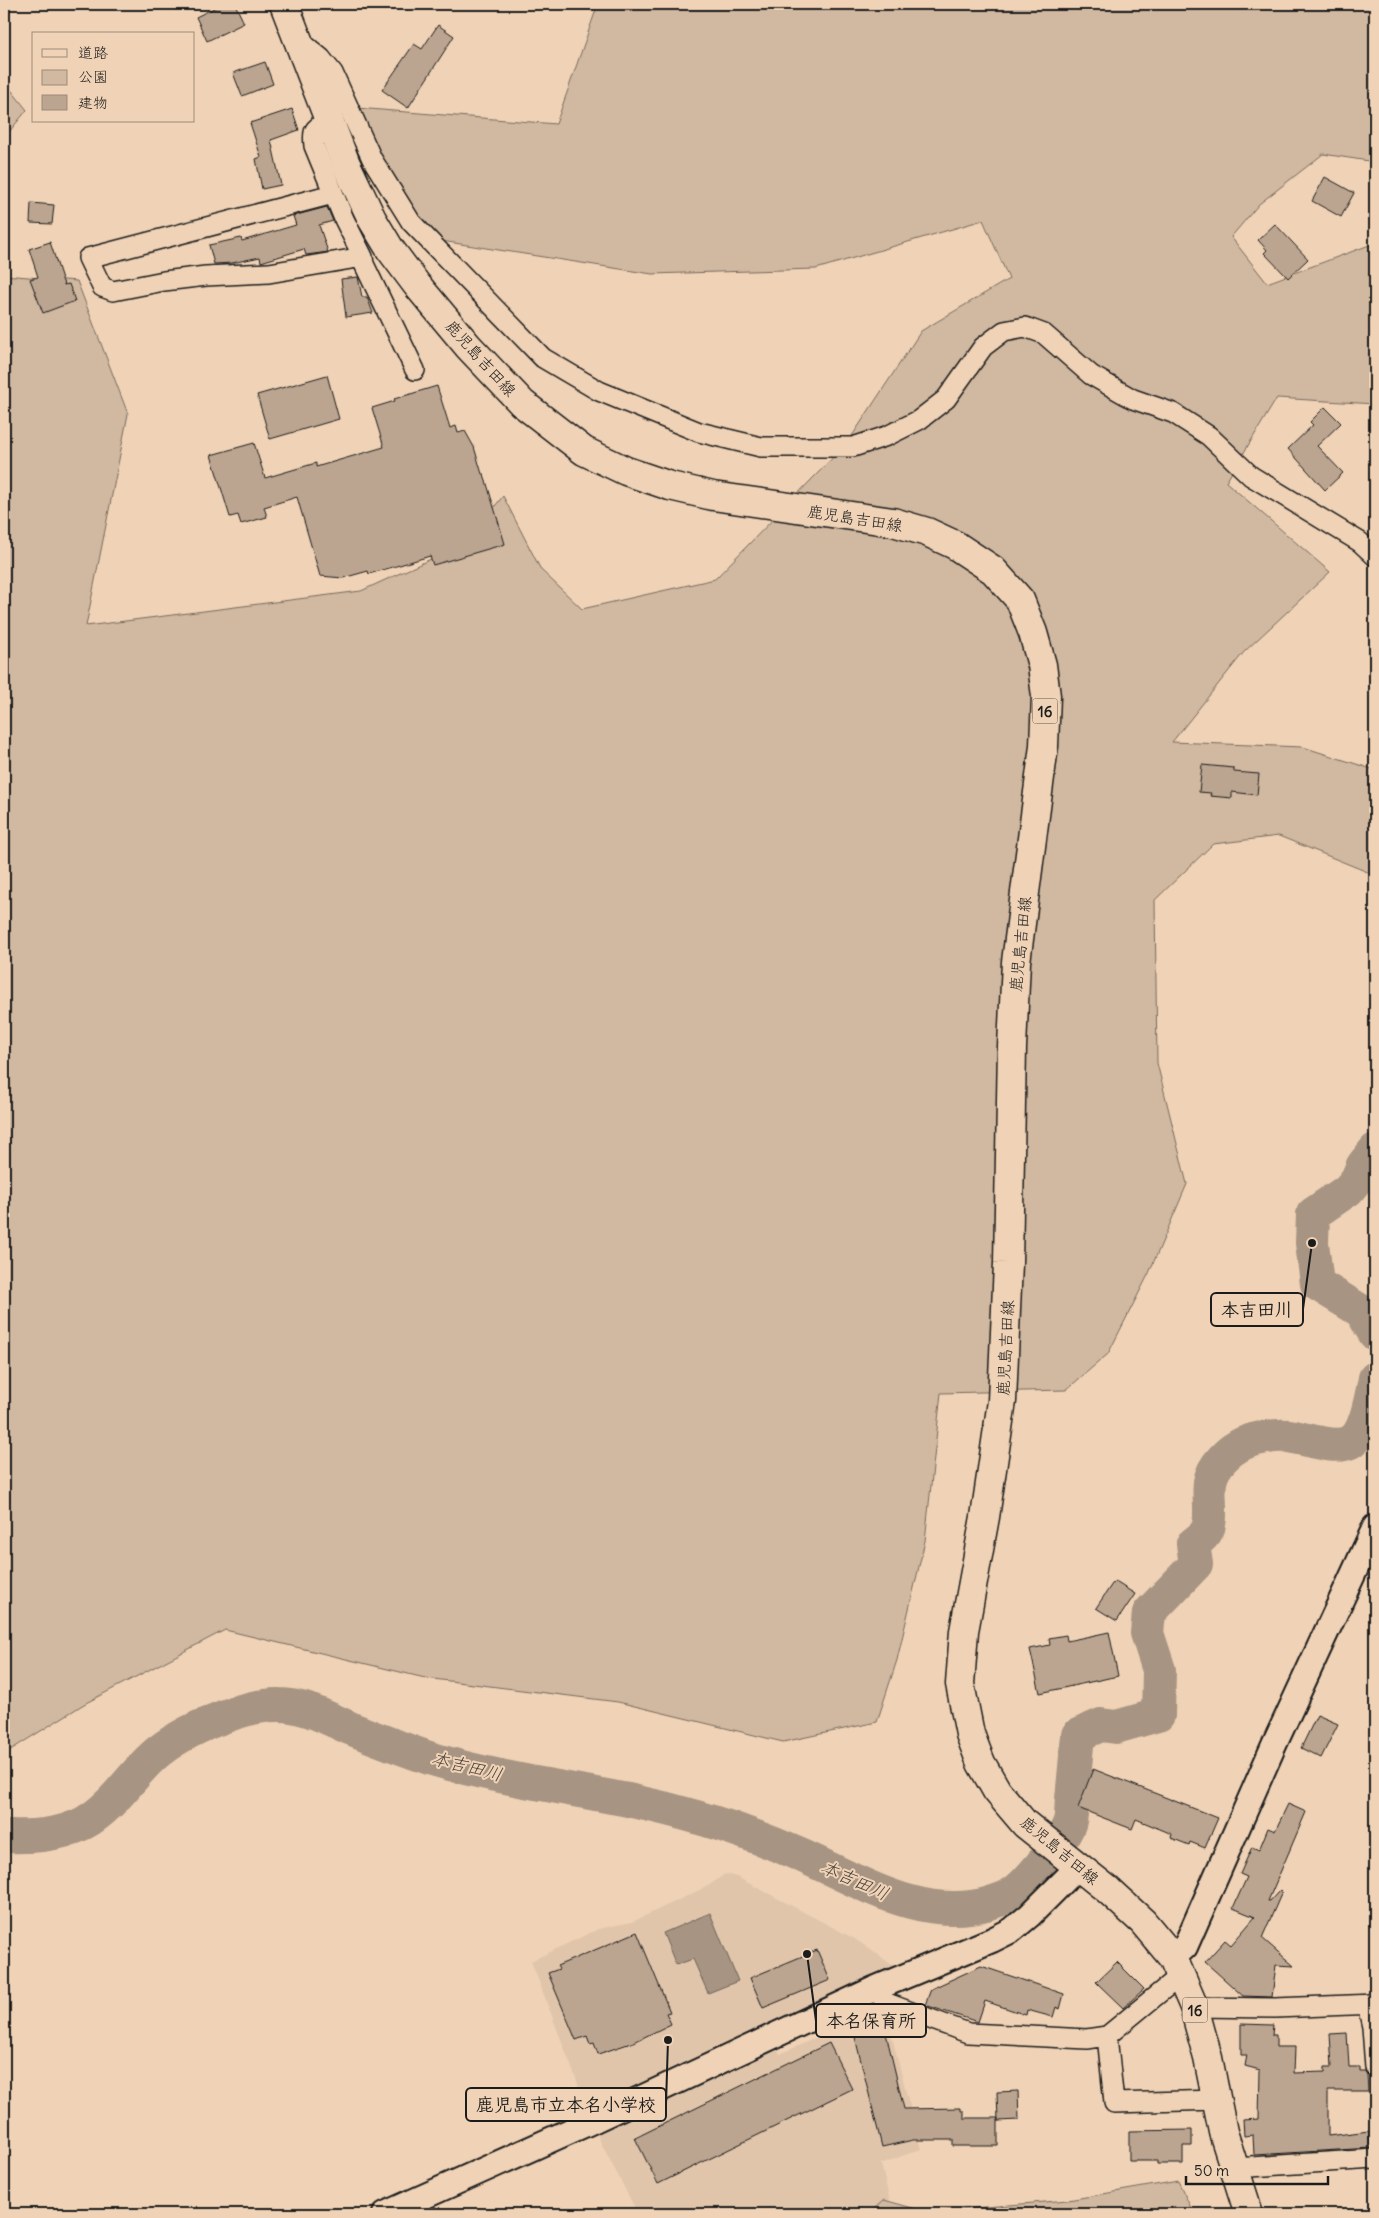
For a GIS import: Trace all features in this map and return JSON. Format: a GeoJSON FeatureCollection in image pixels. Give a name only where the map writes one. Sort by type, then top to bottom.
{"type":"FeatureCollection","features":[{"type":"Feature","properties":{"kind":"main road","name":"鹿児島吉田線"},"geometry":{"type":"LineString","coordinates":[[284,4],[328,120],[372,219],[390,250],[468,346],[522,404],[584,451],[626,471],[670,486],[713,496],[893,522],[927,532],[955,545],[993,570],[1020,600],[1033,632],[1042,665],[1046,696],[1044,746],[1016,962],[1012,1047],[1009,1253],[1004,1380],[986,1517],[964,1630],[960,1684],[970,1734],[981,1763],[997,1791],[1025,1824],[1108,1890],[1143,1922],[1176,1967],[1194,2007],[1234,2168],[1249,2214]]}},
{"type":"Feature","properties":{"kind":"street"},"geometry":{"type":"LineString","coordinates":[[296,38],[321,58],[333,73],[372,159],[411,222],[543,358],[599,391],[699,432],[761,447],[853,447],[887,436],[919,420],[946,399],[983,347],[1004,332],[1024,327],[1044,334],[1091,375],[1133,399],[1173,412],[1209,436],[1252,476],[1360,542],[1375,556]]}},
{"type":"Feature","properties":{"kind":"street"},"geometry":{"type":"LineString","coordinates":[[328,120],[316,128],[312,134],[314,146],[332,194],[414,370]]}},
{"type":"Feature","properties":{"kind":"street"},"geometry":{"type":"LineString","coordinates":[[332,194],[88,258],[102,287],[113,291],[164,281],[206,276],[269,274],[363,257]]}},
{"type":"Feature","properties":{"kind":"street"},"geometry":{"type":"LineString","coordinates":[[874,1989],[887,2003],[968,2033],[1087,2039],[1107,2036],[1176,1967],[1274,1745],[1375,1527]]}},
{"type":"Feature","properties":{"kind":"street"},"geometry":{"type":"LineString","coordinates":[[386,2214],[588,2123],[874,1989],[1012,1930],[1030,1915],[1069,1860]]}},
{"type":"Feature","properties":{"kind":"street"},"geometry":{"type":"LineString","coordinates":[[1194,2007],[1275,2008],[1371,2004],[1375,2068]]}},
{"type":"Feature","properties":{"kind":"street"},"geometry":{"type":"LineString","coordinates":[[1107,2036],[1114,2103],[1217,2100]]}},
{"type":"Feature","properties":{"kind":"street"},"geometry":{"type":"LineString","coordinates":[[1234,2168],[1375,2159]]}},
{"type":"Feature","properties":{"kind":"shaded area"},"geometry":{"type":"Polygon","coordinates":[[[725,1874],[737,1877],[855,1939],[898,1969],[768,2027],[780,2054],[873,2012],[887,2018],[921,2149],[881,2164],[893,2214],[638,2214],[599,2139],[531,1961],[598,1929],[632,1922],[708,1886],[725,1874]]]}},
{"type":"Feature","properties":{"kind":"shaded area"},"geometry":{"type":"Polygon","coordinates":[[[710,1913],[738,1981],[708,1993],[693,1959],[676,1965],[663,1933],[710,1913]]]}},
{"type":"Feature","properties":{"kind":"green space"},"geometry":{"type":"Polygon","coordinates":[[[598,4],[1375,4],[1375,162],[1323,154],[1259,204],[1231,237],[1267,283],[1375,243],[1375,404],[1277,398],[1226,482],[1330,572],[1244,652],[1172,742],[1303,747],[1375,770],[1375,875],[1279,836],[1213,844],[1155,900],[1157,1063],[1187,1184],[1149,1273],[1108,1354],[1066,1390],[941,1393],[925,1541],[897,1660],[877,1722],[783,1742],[618,1702],[425,1678],[225,1630],[84,1704],[4,1754],[4,275],[77,281],[128,414],[86,626],[361,591],[466,543],[503,496],[541,570],[582,609],[715,579],[848,442],[921,331],[1009,279],[983,220],[816,269],[652,274],[422,238],[357,108],[556,124],[598,4]]]}},
{"type":"Feature","properties":{"kind":"green space"},"geometry":{"type":"Polygon","coordinates":[[[4,81],[27,110],[4,138],[4,81]]]}},
{"type":"Feature","properties":{"kind":"green space"},"geometry":{"type":"Polygon","coordinates":[[[1178,2181],[1194,2214],[868,2214],[884,2200],[927,2212],[1068,2200],[1178,2181]]]}},
{"type":"Feature","properties":{"kind":"building"},"geometry":{"type":"Polygon","coordinates":[[[222,4],[235,4],[244,23],[207,41],[196,17],[222,4]]]}},
{"type":"Feature","properties":{"kind":"building"},"geometry":{"type":"Polygon","coordinates":[[[438,25],[454,36],[408,108],[382,90],[414,44],[422,49],[438,25]]]}},
{"type":"Feature","properties":{"kind":"building"},"geometry":{"type":"Polygon","coordinates":[[[265,62],[273,84],[242,96],[233,73],[265,62]]]}},
{"type":"Feature","properties":{"kind":"building"},"geometry":{"type":"Polygon","coordinates":[[[292,109],[299,130],[271,140],[281,185],[262,189],[256,159],[261,157],[250,123],[292,109]]]}},
{"type":"Feature","properties":{"kind":"building"},"geometry":{"type":"Polygon","coordinates":[[[1325,177],[1354,193],[1341,217],[1312,201],[1325,177]]]}},
{"type":"Feature","properties":{"kind":"building"},"geometry":{"type":"Polygon","coordinates":[[[31,203],[54,205],[52,224],[30,223],[31,203]]]}},
{"type":"Feature","properties":{"kind":"building"},"geometry":{"type":"Polygon","coordinates":[[[327,207],[333,221],[319,225],[328,252],[306,255],[304,249],[261,262],[260,257],[232,263],[214,264],[209,245],[241,238],[242,241],[296,225],[293,216],[327,207]]]}},
{"type":"Feature","properties":{"kind":"building"},"geometry":{"type":"Polygon","coordinates":[[[1275,224],[1308,259],[1288,278],[1264,253],[1267,250],[1258,240],[1275,224]]]}},
{"type":"Feature","properties":{"kind":"building"},"geometry":{"type":"Polygon","coordinates":[[[50,242],[64,285],[69,284],[75,301],[43,313],[30,279],[38,277],[29,249],[50,242]]]}},
{"type":"Feature","properties":{"kind":"building"},"geometry":{"type":"Polygon","coordinates":[[[358,277],[362,297],[367,297],[373,313],[346,317],[341,279],[358,277]]]}},
{"type":"Feature","properties":{"kind":"building"},"geometry":{"type":"Polygon","coordinates":[[[327,375],[339,419],[270,439],[257,395],[327,375]]]}},
{"type":"Feature","properties":{"kind":"building"},"geometry":{"type":"Polygon","coordinates":[[[437,386],[450,428],[456,426],[458,433],[465,431],[474,447],[505,544],[433,565],[430,556],[369,574],[368,571],[343,578],[320,576],[297,497],[264,507],[267,517],[241,524],[238,515],[230,517],[211,455],[254,443],[265,478],[316,463],[316,467],[384,447],[372,408],[437,386]]]}},
{"type":"Feature","properties":{"kind":"building"},"geometry":{"type":"Polygon","coordinates":[[[1325,407],[1341,423],[1317,446],[1343,473],[1325,490],[1288,449],[1313,425],[1310,422],[1325,407]]]}},
{"type":"Feature","properties":{"kind":"building"},"geometry":{"type":"Polygon","coordinates":[[[1202,765],[1234,768],[1234,772],[1259,774],[1257,795],[1232,792],[1232,798],[1210,796],[1211,793],[1199,792],[1202,765]]]}},
{"type":"Feature","properties":{"kind":"building"},"geometry":{"type":"Polygon","coordinates":[[[1114,1581],[1135,1594],[1117,1621],[1096,1608],[1114,1581]]]}},
{"type":"Feature","properties":{"kind":"building"},"geometry":{"type":"Polygon","coordinates":[[[1109,1632],[1118,1676],[1040,1693],[1030,1649],[1050,1645],[1049,1638],[1066,1635],[1067,1641],[1109,1632]]]}},
{"type":"Feature","properties":{"kind":"building"},"geometry":{"type":"Polygon","coordinates":[[[1317,1715],[1338,1724],[1321,1758],[1301,1748],[1317,1715]]]}},
{"type":"Feature","properties":{"kind":"building"},"geometry":{"type":"Polygon","coordinates":[[[1093,1769],[1218,1818],[1205,1848],[1190,1842],[1189,1845],[1171,1838],[1172,1834],[1136,1819],[1132,1829],[1078,1808],[1093,1769]]]}},
{"type":"Feature","properties":{"kind":"building"},"geometry":{"type":"Polygon","coordinates":[[[1288,1804],[1306,1812],[1268,1901],[1280,1890],[1282,1892],[1262,1938],[1294,1966],[1276,1965],[1272,1997],[1243,1996],[1205,1962],[1225,1940],[1231,1945],[1255,1917],[1233,1908],[1247,1877],[1240,1874],[1252,1847],[1259,1850],[1268,1828],[1275,1831],[1288,1804]]]}},
{"type":"Feature","properties":{"kind":"building"},"geometry":{"type":"Polygon","coordinates":[[[637,1932],[670,2012],[666,2013],[671,2024],[634,2042],[598,2054],[594,2043],[590,2044],[587,2036],[576,2040],[548,1973],[559,1969],[557,1966],[637,1932]]]}},
{"type":"Feature","properties":{"kind":"building"},"geometry":{"type":"Polygon","coordinates":[[[817,1950],[830,1980],[763,2008],[750,1978],[817,1950]]]}},
{"type":"Feature","properties":{"kind":"building"},"geometry":{"type":"Polygon","coordinates":[[[1117,1962],[1144,1989],[1123,2008],[1096,1982],[1117,1962]]]}},
{"type":"Feature","properties":{"kind":"building"},"geometry":{"type":"Polygon","coordinates":[[[981,1966],[1064,1994],[1060,2009],[1056,2007],[1053,2017],[1027,2010],[1026,2015],[985,2001],[978,2022],[925,2005],[931,1989],[981,1966]]]}},
{"type":"Feature","properties":{"kind":"building"},"geometry":{"type":"Polygon","coordinates":[[[1241,2024],[1273,2025],[1272,2035],[1276,2035],[1276,2047],[1295,2047],[1294,2073],[1325,2072],[1325,2067],[1332,2067],[1330,2034],[1347,2033],[1349,2067],[1360,2067],[1360,2072],[1365,2072],[1368,2091],[1328,2091],[1328,2136],[1369,2131],[1371,2148],[1254,2155],[1253,2135],[1244,2136],[1243,2120],[1259,2119],[1260,2070],[1245,2066],[1247,2055],[1241,2055],[1241,2024]]]}},
{"type":"Feature","properties":{"kind":"building"},"geometry":{"type":"Polygon","coordinates":[[[884,2025],[904,2109],[961,2108],[961,2111],[964,2111],[964,2118],[998,2118],[998,2146],[953,2146],[953,2140],[913,2140],[882,2147],[854,2033],[884,2025]]]}},
{"type":"Feature","properties":{"kind":"building"},"geometry":{"type":"Polygon","coordinates":[[[829,2043],[852,2089],[658,2184],[635,2138],[829,2043]]]}},
{"type":"Feature","properties":{"kind":"building"},"geometry":{"type":"Polygon","coordinates":[[[1018,2091],[1019,2120],[998,2121],[997,2092],[1018,2091]]]}},
{"type":"Feature","properties":{"kind":"building"},"geometry":{"type":"Polygon","coordinates":[[[1192,2130],[1192,2146],[1183,2146],[1183,2164],[1157,2164],[1157,2161],[1129,2161],[1129,2131],[1192,2130]]]}},
{"type":"Feature","properties":{"kind":"waterway","name":"本吉田川"},"geometry":{"type":"LineString","coordinates":[[1375,1150],[1363,1165],[1357,1179],[1348,1190],[1313,1214],[1312,1243],[1317,1284],[1361,1311],[1375,1334]]}},
{"type":"Feature","properties":{"kind":"waterway","name":"本吉田川"},"geometry":{"type":"LineString","coordinates":[[4,1836],[45,1835],[65,1831],[84,1823],[102,1810],[148,1761],[174,1741],[209,1722],[228,1715],[264,1706],[280,1705],[308,1710],[390,1744],[454,1765],[503,1777],[628,1800],[714,1822],[778,1845],[867,1886],[915,1903],[965,1908],[996,1901],[1011,1894],[1027,1881],[1066,1831],[1071,1818],[1078,1735],[1101,1725],[1116,1727],[1158,1715],[1159,1670],[1147,1633],[1149,1613],[1196,1564],[1193,1544],[1203,1536],[1208,1527],[1210,1519],[1210,1482],[1218,1464],[1238,1446],[1266,1437],[1288,1436],[1338,1445],[1352,1441],[1365,1421],[1375,1378]]}},
{"type":"Feature","properties":{"kind":"place","name":"本吉田川"},"geometry":{"type":"Point","coordinates":[1312,1243]}},
{"type":"Feature","properties":{"kind":"place","name":"本名保育所"},"geometry":{"type":"Point","coordinates":[807,1954]}},
{"type":"Feature","properties":{"kind":"place","name":"鹿児島市立本名小学校"},"geometry":{"type":"Point","coordinates":[668,2040]}}]}
